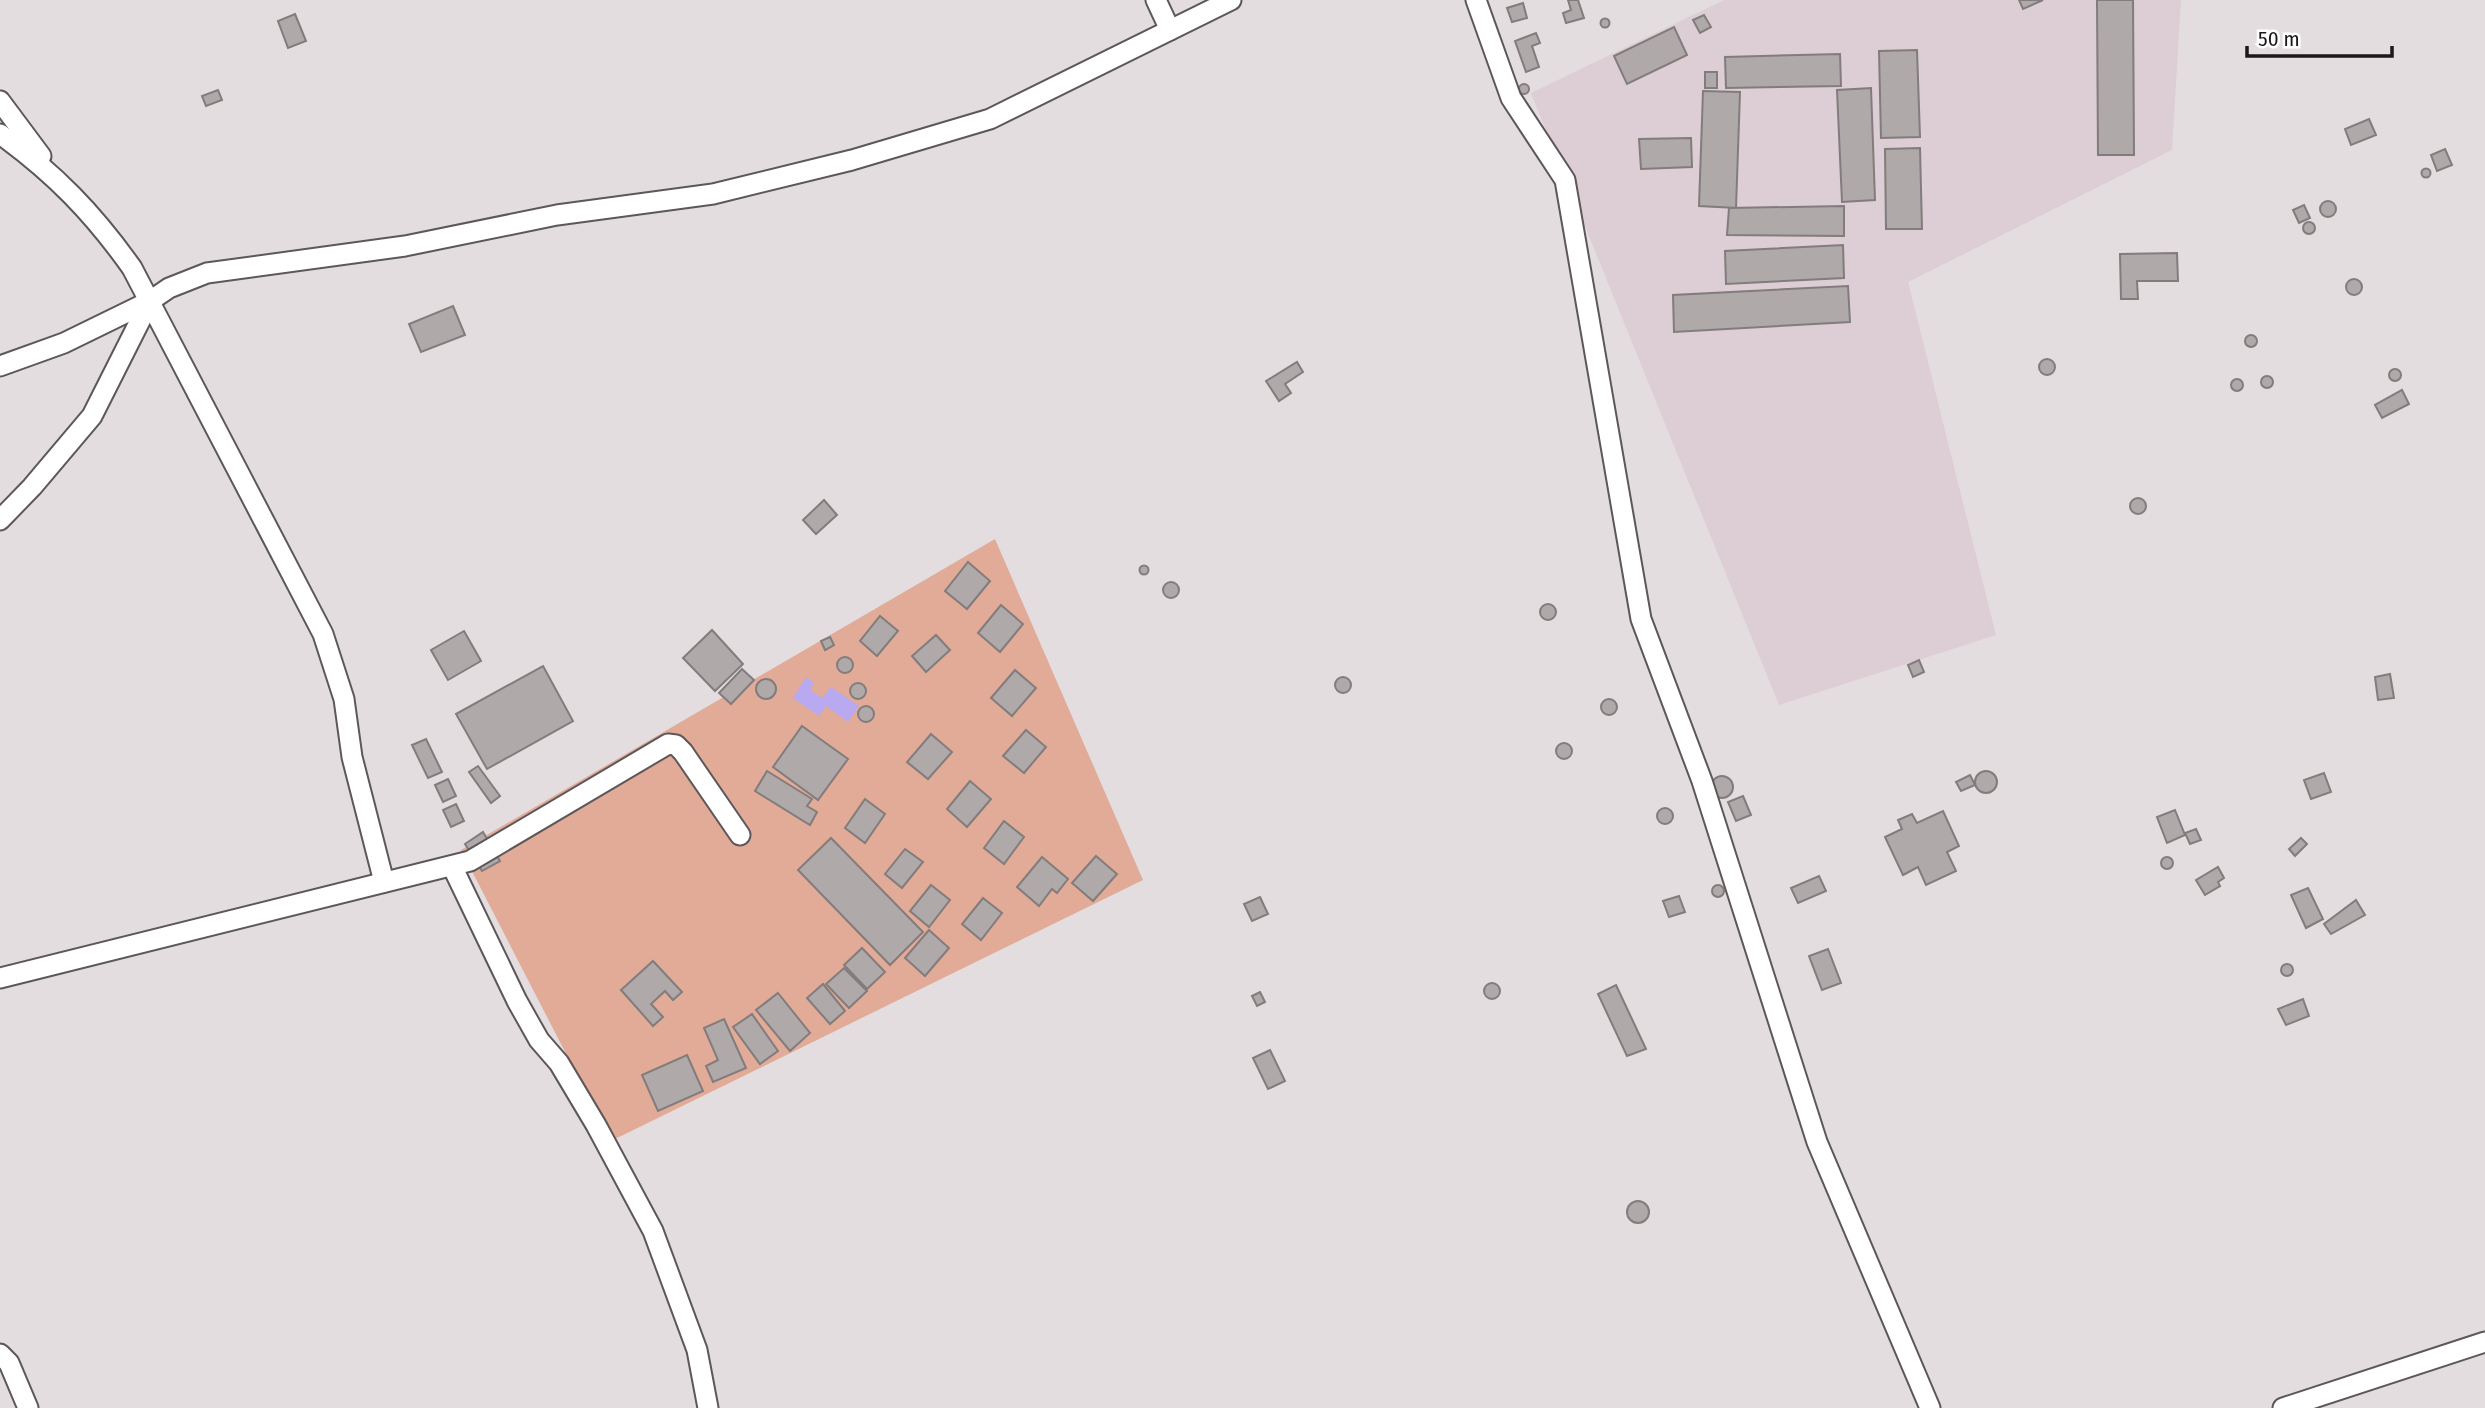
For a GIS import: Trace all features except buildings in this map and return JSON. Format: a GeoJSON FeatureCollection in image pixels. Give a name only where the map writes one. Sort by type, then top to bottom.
{"type":"FeatureCollection","features":[{"type":"Feature","properties":{"kind":"street"},"geometry":{"type":"LineString","coordinates":[[1156,0],[1170,30]]}},
{"type":"Feature","properties":{"kind":"street"},"geometry":{"type":"LineString","coordinates":[[0,366],[64,343],[150,301],[169,288],[207,273],[405,246],[557,215],[713,194],[852,160],[990,119],[1231,0]]}},
{"type":"Feature","properties":{"kind":"street"},"geometry":{"type":"LineString","coordinates":[[1476,0],[1511,98],[1565,180],[1641,619],[1702,781],[1817,1142],[1930,1408]]}},
{"type":"Feature","properties":{"kind":"street"},"geometry":{"type":"LineString","coordinates":[[0,101],[62,183],[109,236],[132,268],[323,634],[344,699],[352,757],[384,882]]}},
{"type":"Feature","properties":{"kind":"street"},"geometry":{"type":"LineString","coordinates":[[0,134],[62,183]]}},
{"type":"Feature","properties":{"kind":"street"},"geometry":{"type":"LineString","coordinates":[[0,520],[32,487],[92,416],[150,301]]}},
{"type":"Feature","properties":{"kind":"street"},"geometry":{"type":"LineString","coordinates":[[0,978],[470,862],[668,744],[676,745],[683,752],[740,835]]}},
{"type":"Feature","properties":{"kind":"street"},"geometry":{"type":"LineString","coordinates":[[452,866],[533,1031],[572,1084],[653,1231],[697,1350],[708,1408]]}},
{"type":"Feature","properties":{"kind":"street"},"geometry":{"type":"LineString","coordinates":[[2283,1408],[2485,1342]]}},
{"type":"Feature","properties":{"kind":"street"},"geometry":{"type":"LineString","coordinates":[[0,1354],[9,1363],[29,1408]]}},
{"type":"Feature","properties":{"kind":"shaded area"},"geometry":{"type":"Polygon","coordinates":[[[1724,0],[2181,0],[2172,150],[1908,282],[1996,635],[1779,705],[1531,93],[1724,0]]]}},
{"type":"Feature","properties":{"kind":"shaded area"},"geometry":{"type":"Polygon","coordinates":[[[995,539],[1143,880],[611,1141],[461,850],[995,539]]]}},
{"type":"Feature","properties":{"kind":"shaded area"},"geometry":{"type":"Polygon","coordinates":[[[806,677],[814,683],[810,690],[822,698],[831,687],[859,706],[848,722],[826,706],[819,716],[793,698],[806,677]]]}}]}
